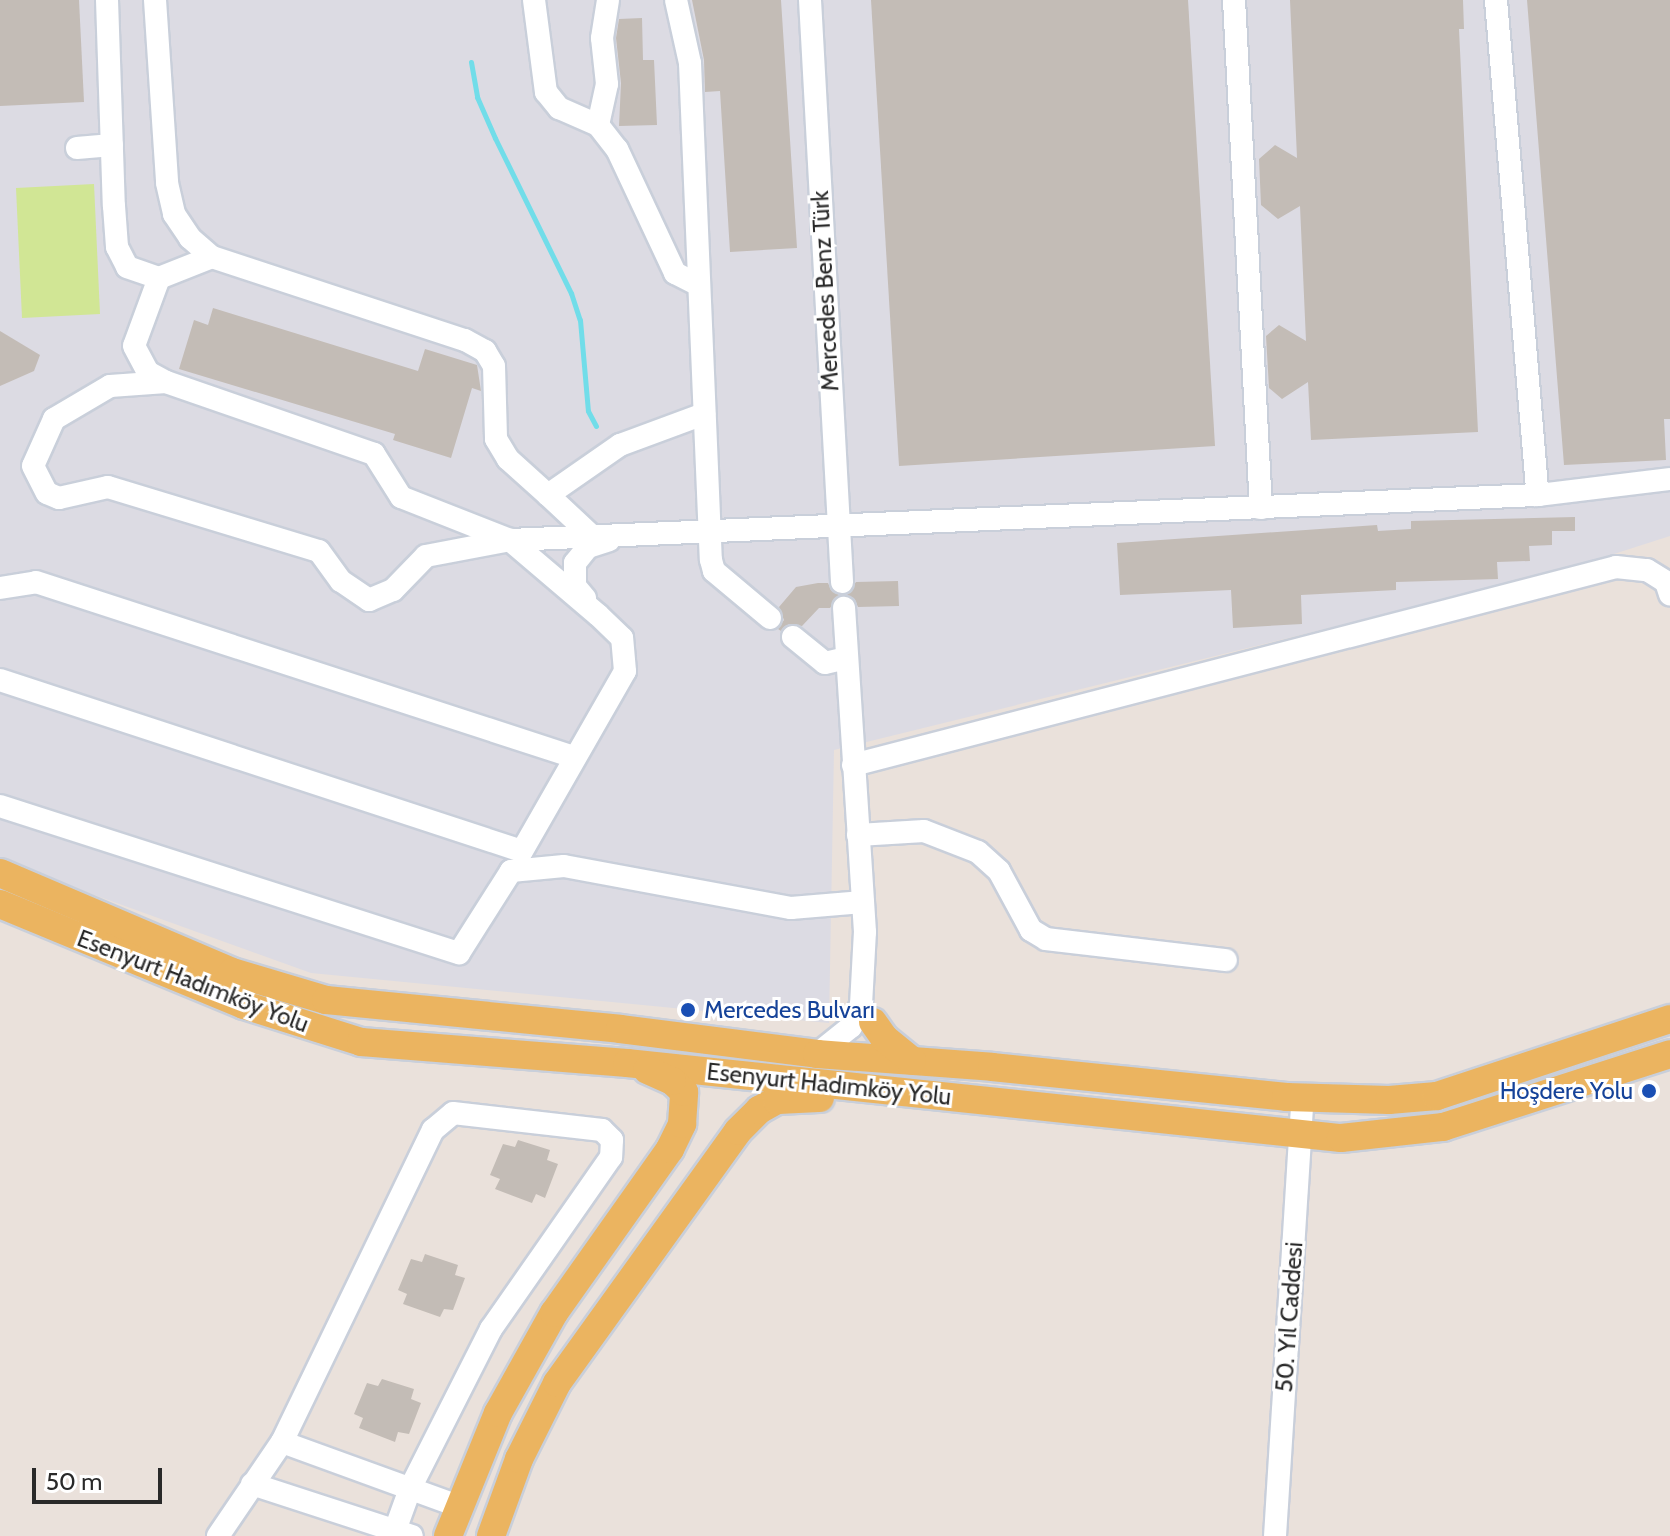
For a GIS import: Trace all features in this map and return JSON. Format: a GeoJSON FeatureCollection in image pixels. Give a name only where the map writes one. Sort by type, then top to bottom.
{"type":"FeatureCollection","features":[{"type":"Feature","properties":{"kind":"main road","name":"Esenyurt Hadımköy Yolu"},"geometry":{"type":"LineString","coordinates":[[0,873],[232,972],[326,1000],[620,1029],[817,1054],[1303,1097],[1389,1100],[1437,1096],[1670,1019]]}},
{"type":"Feature","properties":{"kind":"main road","name":"Esenyurt Hadımköy Yolu"},"geometry":{"type":"LineString","coordinates":[[0,904],[244,1005],[342,1037],[400,1047],[627,1063],[1341,1138],[1443,1127],[1670,1054]]}},
{"type":"Feature","properties":{"kind":"main road"},"geometry":{"type":"LineString","coordinates":[[873,1022],[884,1038],[912,1061]]}},
{"type":"Feature","properties":{"kind":"main road"},"geometry":{"type":"LineString","coordinates":[[448,1536],[498,1413],[554,1313],[670,1149],[682,1124],[686,1101],[677,1085],[627,1063]]}},
{"type":"Feature","properties":{"kind":"main road"},"geometry":{"type":"LineString","coordinates":[[491,1536],[519,1459],[557,1383],[747,1120],[764,1106],[782,1098],[850,1100],[889,1089]]}},
{"type":"Feature","properties":{"kind":"street"},"geometry":{"type":"LineString","coordinates":[[107,0],[117,247],[127,267],[159,278],[212,257]]}},
{"type":"Feature","properties":{"kind":"street"},"geometry":{"type":"LineString","coordinates":[[155,0],[167,183],[174,214],[190,238],[212,257],[465,340],[485,351],[494,366],[496,439],[508,459],[592,536]]}},
{"type":"Feature","properties":{"kind":"street"},"geometry":{"type":"LineString","coordinates":[[534,0],[546,92],[559,108],[598,125],[617,149],[675,273],[699,285]]}},
{"type":"Feature","properties":{"kind":"street"},"geometry":{"type":"LineString","coordinates":[[598,125],[607,84],[602,38],[608,0]]}},
{"type":"Feature","properties":{"kind":"street"},"geometry":{"type":"LineString","coordinates":[[676,0],[690,63],[709,532],[714,571],[770,618]]}},
{"type":"Feature","properties":{"kind":"street","name":"Mercedes Benz Türk"},"geometry":{"type":"LineString","coordinates":[[810,0],[842,582]]}},
{"type":"Feature","properties":{"kind":"street"},"geometry":{"type":"LineString","coordinates":[[1234,0],[1261,508]]}},
{"type":"Feature","properties":{"kind":"street"},"geometry":{"type":"LineString","coordinates":[[1496,0],[1538,495]]}},
{"type":"Feature","properties":{"kind":"street"},"geometry":{"type":"LineString","coordinates":[[77,148],[112,145]]}},
{"type":"Feature","properties":{"kind":"street"},"geometry":{"type":"LineString","coordinates":[[0,680],[522,851],[625,671],[622,638],[598,615],[510,540],[401,497],[374,454],[166,382],[148,372],[134,346],[159,278]]}},
{"type":"Feature","properties":{"kind":"street"},"geometry":{"type":"LineString","coordinates":[[166,382],[110,386],[54,419],[33,466],[47,493],[59,498],[108,487],[319,551],[341,581],[369,600],[393,590],[426,556],[510,540],[1538,495],[1670,479]]}},
{"type":"Feature","properties":{"kind":"street"},"geometry":{"type":"LineString","coordinates":[[548,495],[620,445],[704,414]]}},
{"type":"Feature","properties":{"kind":"street"},"geometry":{"type":"LineString","coordinates":[[598,615],[575,586],[575,563],[588,547],[621,536]]}},
{"type":"Feature","properties":{"kind":"street"},"geometry":{"type":"LineString","coordinates":[[853,765],[1616,567],[1647,570],[1666,582],[1670,594]]}},
{"type":"Feature","properties":{"kind":"street"},"geometry":{"type":"LineString","coordinates":[[0,588],[36,582],[574,757]]}},
{"type":"Feature","properties":{"kind":"street"},"geometry":{"type":"LineString","coordinates":[[817,1054],[851,1027],[861,1005],[865,932],[844,608]]}},
{"type":"Feature","properties":{"kind":"street"},"geometry":{"type":"LineString","coordinates":[[793,637],[825,663],[846,658]]}},
{"type":"Feature","properties":{"kind":"street"},"geometry":{"type":"LineString","coordinates":[[0,806],[459,953],[511,871],[564,866],[791,908],[863,902]]}},
{"type":"Feature","properties":{"kind":"street"},"geometry":{"type":"LineString","coordinates":[[858,835],[924,831],[978,852],[999,871],[1031,930],[1046,939],[1226,960]]}},
{"type":"Feature","properties":{"kind":"street"},"geometry":{"type":"LineString","coordinates":[[844,1085],[861,1057],[873,1022],[870,945],[865,932]]}},
{"type":"Feature","properties":{"kind":"street","name":"50. Yıl Caddesi"},"geometry":{"type":"LineString","coordinates":[[1275,1536],[1303,1097]]}},
{"type":"Feature","properties":{"kind":"street"},"geometry":{"type":"LineString","coordinates":[[218,1536],[252,1484],[282,1442],[433,1130],[453,1113],[602,1130],[612,1140],[611,1157],[491,1329],[410,1489],[400,1534],[252,1484]]}},
{"type":"Feature","properties":{"kind":"street"},"geometry":{"type":"LineString","coordinates":[[282,1442],[458,1506]]}},
{"type":"Feature","properties":{"kind":"shaded area"},"geometry":{"type":"Polygon","coordinates":[[[0,0],[1670,0],[1670,536],[1564,570],[834,750],[829,1023],[311,973],[0,861],[0,0]]]}},
{"type":"Feature","properties":{"kind":"green space"},"geometry":{"type":"Polygon","coordinates":[[[94,184],[100,314],[22,318],[16,188],[94,184]]]}},
{"type":"Feature","properties":{"kind":"building"},"geometry":{"type":"Polygon","coordinates":[[[0,0],[79,0],[84,102],[0,106],[0,0]]]}},
{"type":"Feature","properties":{"kind":"building"},"geometry":{"type":"Polygon","coordinates":[[[692,0],[781,0],[797,248],[730,252],[720,91],[705,92],[704,60],[692,0]]]}},
{"type":"Feature","properties":{"kind":"building"},"geometry":{"type":"Polygon","coordinates":[[[871,0],[1188,0],[1215,446],[899,466],[871,0]]]}},
{"type":"Feature","properties":{"kind":"building"},"geometry":{"type":"Polygon","coordinates":[[[1290,0],[1463,0],[1464,29],[1459,29],[1478,432],[1311,440],[1308,382],[1282,399],[1269,388],[1266,336],[1279,325],[1306,341],[1300,206],[1278,219],[1261,205],[1259,159],[1275,145],[1297,158],[1290,0]]]}},
{"type":"Feature","properties":{"kind":"building"},"geometry":{"type":"Polygon","coordinates":[[[1527,0],[1670,0],[1670,419],[1664,419],[1666,460],[1564,465],[1527,0]]]}},
{"type":"Feature","properties":{"kind":"building"},"geometry":{"type":"Polygon","coordinates":[[[642,18],[643,60],[654,60],[657,125],[619,126],[621,83],[616,38],[619,19],[642,18]]]}},
{"type":"Feature","properties":{"kind":"building"},"geometry":{"type":"Polygon","coordinates":[[[213,308],[418,371],[425,349],[477,365],[481,391],[472,388],[451,458],[393,440],[395,434],[179,369],[194,320],[208,325],[213,308]]]}},
{"type":"Feature","properties":{"kind":"building"},"geometry":{"type":"Polygon","coordinates":[[[0,331],[40,355],[34,371],[0,386],[0,331]]]}},
{"type":"Feature","properties":{"kind":"building"},"geometry":{"type":"Polygon","coordinates":[[[1575,517],[1575,531],[1552,531],[1552,545],[1529,546],[1530,561],[1497,562],[1498,579],[1396,582],[1396,590],[1301,595],[1302,624],[1233,628],[1231,590],[1120,595],[1117,543],[1377,525],[1378,531],[1411,529],[1411,521],[1575,517]]]}},
{"type":"Feature","properties":{"kind":"building"},"geometry":{"type":"Polygon","coordinates":[[[898,581],[899,606],[858,607],[855,600],[847,595],[856,582],[898,581]]]}},
{"type":"Feature","properties":{"kind":"building"},"geometry":{"type":"Polygon","coordinates":[[[828,583],[831,590],[839,595],[830,608],[819,608],[802,626],[789,624],[781,631],[778,629],[784,620],[779,607],[796,587],[828,583]]]}},
{"type":"Feature","properties":{"kind":"building"},"geometry":{"type":"Polygon","coordinates":[[[518,1140],[550,1150],[547,1160],[558,1164],[545,1198],[536,1194],[532,1203],[495,1189],[500,1179],[490,1175],[503,1144],[515,1147],[518,1140]]]}},
{"type":"Feature","properties":{"kind":"building"},"geometry":{"type":"Polygon","coordinates":[[[425,1254],[458,1265],[455,1275],[465,1278],[453,1310],[444,1309],[440,1317],[403,1304],[407,1294],[398,1290],[411,1259],[422,1262],[425,1254]]]}},
{"type":"Feature","properties":{"kind":"building"},"geometry":{"type":"Polygon","coordinates":[[[382,1379],[414,1389],[411,1399],[421,1403],[409,1434],[398,1432],[395,1442],[359,1428],[363,1418],[354,1414],[367,1383],[378,1386],[382,1379]]]}},
{"type":"Feature","properties":{"kind":"waterway"},"geometry":{"type":"LineString","coordinates":[[471,62],[477,97],[571,293],[580,320],[588,411],[596,426]]}},
{"type":"Feature","properties":{"kind":"place","name":"Mercedes Bulvarı"},"geometry":{"type":"Point","coordinates":[688,1010]}},
{"type":"Feature","properties":{"kind":"place","name":"Hoşdere Yolu"},"geometry":{"type":"Point","coordinates":[1649,1091]}}]}
